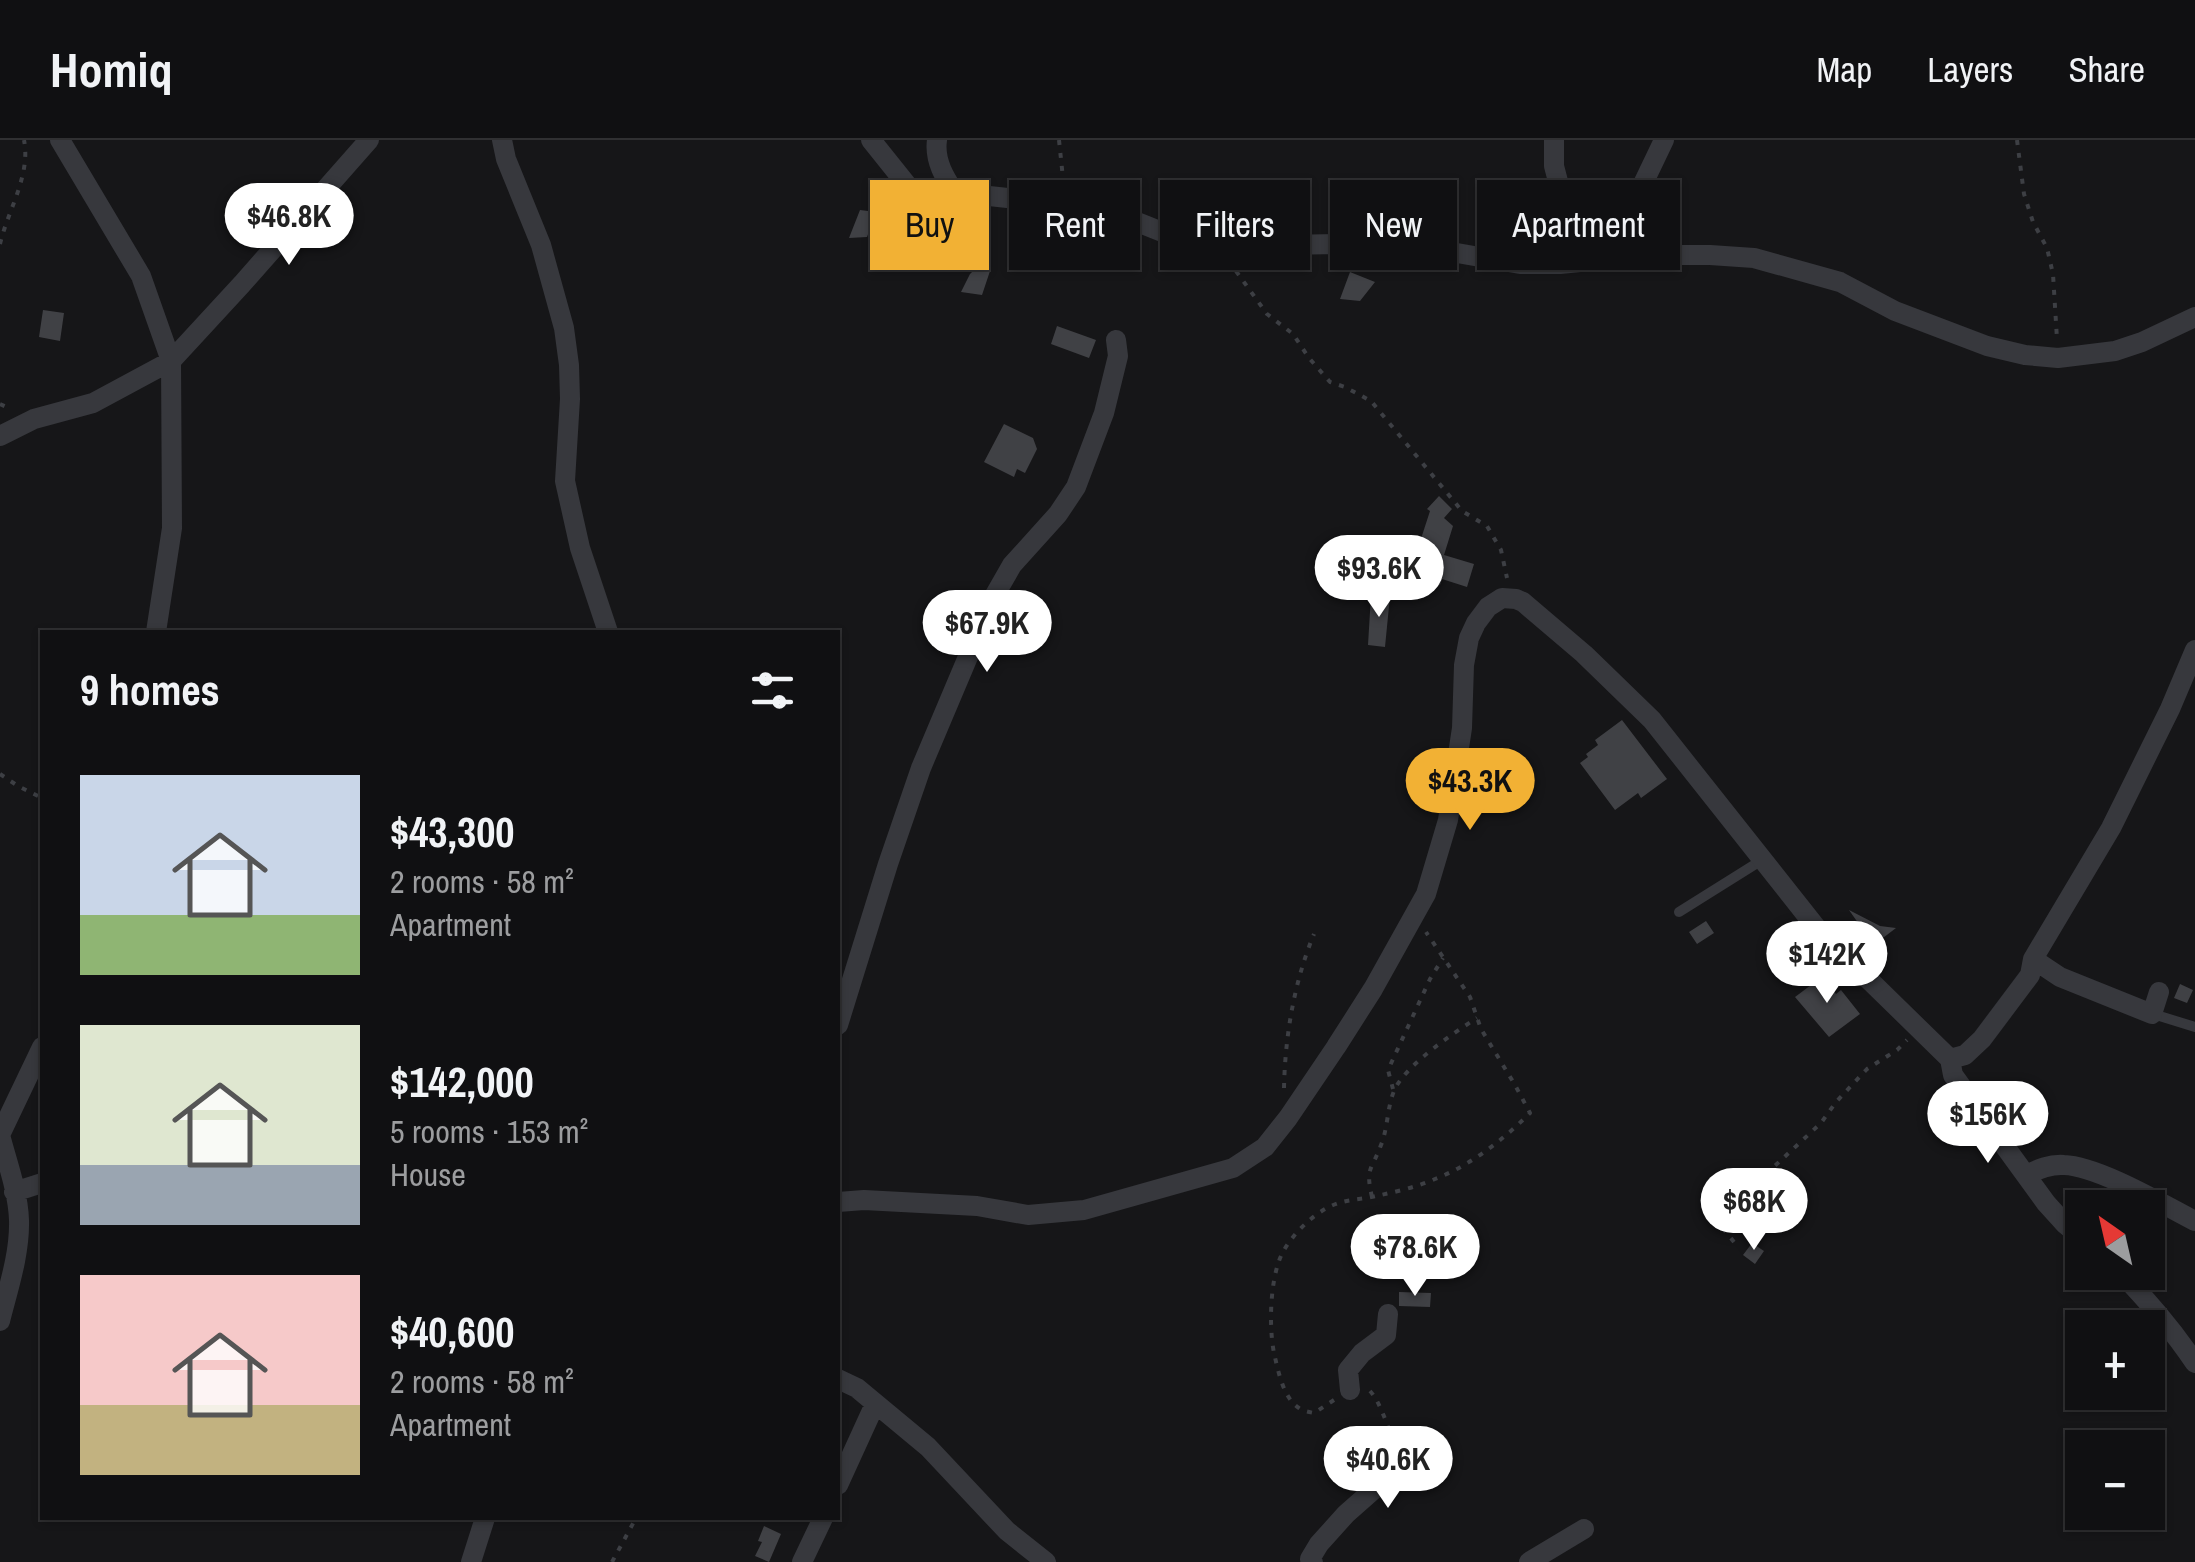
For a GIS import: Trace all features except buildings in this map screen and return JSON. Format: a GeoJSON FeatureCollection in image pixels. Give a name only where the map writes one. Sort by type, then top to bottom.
{"type":"FeatureCollection","features":[{"type":"Feature","properties":{"kind":"street"},"geometry":{"type":"LineString","coordinates":[[60,140],[140,276],[171,361],[172,528],[156,630]]}},
{"type":"Feature","properties":{"kind":"street"},"geometry":{"type":"LineString","coordinates":[[0,436],[34,419],[103,399],[171,361],[369,140]]}},
{"type":"Feature","properties":{"kind":"street"},"geometry":{"type":"LineString","coordinates":[[502,140],[514,181],[541,245],[564,328],[570,365],[565,481],[580,548],[607,630]]}},
{"type":"Feature","properties":{"kind":"street"},"geometry":{"type":"LineString","coordinates":[[872,140],[903,180]]}},
{"type":"Feature","properties":{"kind":"street"},"geometry":{"type":"LineString","coordinates":[[937,140],[938,162],[948,180]]}},
{"type":"Feature","properties":{"kind":"street"},"geometry":{"type":"LineString","coordinates":[[1554,140],[1558,180]]}},
{"type":"Feature","properties":{"kind":"street"},"geometry":{"type":"LineString","coordinates":[[1645,180],[1664,140]]}},
{"type":"Feature","properties":{"kind":"street"},"geometry":{"type":"LineString","coordinates":[[1310,245],[1477,256]]}},
{"type":"Feature","properties":{"kind":"street"},"geometry":{"type":"LineString","coordinates":[[1680,255],[1710,254],[1775,262],[1840,282],[1895,311],[1986,346],[2024,356],[2058,358],[2115,351],[2195,317]]}},
{"type":"Feature","properties":{"kind":"street"},"geometry":{"type":"LineString","coordinates":[[840,1019],[921,768],[992,600],[1012,565],[1058,514],[1076,486],[1104,413],[1118,356],[1116,340]]}},
{"type":"Feature","properties":{"kind":"street"},"geometry":{"type":"LineString","coordinates":[[840,1202],[977,1206],[1028,1215],[1084,1210],[1233,1168],[1264,1146],[1288,1118],[1373,989],[1426,894],[1448,820],[1462,728],[1469,638],[1488,607],[1508,598],[1523,602],[1560,633],[1652,720],[1819,931],[1950,1059],[1953,1075],[2065,1224]]}},
{"type":"Feature","properties":{"kind":"street"},"geometry":{"type":"LineString","coordinates":[[1950,1059],[1965,1055],[1982,1039],[2030,974],[2033,959],[2111,828],[2195,650]]}},
{"type":"Feature","properties":{"kind":"street"},"geometry":{"type":"LineString","coordinates":[[2033,959],[2060,976],[2152,1014],[2159,992]]}},
{"type":"Feature","properties":{"kind":"street"},"geometry":{"type":"LineString","coordinates":[[0,1321],[18,1235],[18,1206],[0,1135],[40,1052]]}},
{"type":"Feature","properties":{"kind":"street"},"geometry":{"type":"LineString","coordinates":[[2026,1175],[2058,1164],[2071,1165],[2154,1199],[2195,1221]]}},
{"type":"Feature","properties":{"kind":"street"},"geometry":{"type":"LineString","coordinates":[[14,1192],[40,1184]]}},
{"type":"Feature","properties":{"kind":"street"},"geometry":{"type":"LineString","coordinates":[[2137,1290],[2195,1363]]}},
{"type":"Feature","properties":{"kind":"street"},"geometry":{"type":"LineString","coordinates":[[1350,1390],[1348,1370],[1362,1353],[1386,1335],[1388,1314]]}},
{"type":"Feature","properties":{"kind":"street"},"geometry":{"type":"LineString","coordinates":[[840,1380],[857,1388],[928,1447],[1007,1531],[1046,1562]]}},
{"type":"Feature","properties":{"kind":"street"},"geometry":{"type":"LineString","coordinates":[[840,1481],[875,1404]]}},
{"type":"Feature","properties":{"kind":"street"},"geometry":{"type":"LineString","coordinates":[[1313,1562],[1310,1559],[1319,1544],[1346,1514],[1424,1448],[1439,1445]]}},
{"type":"Feature","properties":{"kind":"street"},"geometry":{"type":"LineString","coordinates":[[471,1562],[484,1520]]}},
{"type":"Feature","properties":{"kind":"street"},"geometry":{"type":"LineString","coordinates":[[802,1562],[822,1520]]}},
{"type":"Feature","properties":{"kind":"street"},"geometry":{"type":"LineString","coordinates":[[1529,1562],[1584,1529]]}},
{"type":"Feature","properties":{"kind":"lane"},"geometry":{"type":"LineString","coordinates":[[1678,912],[1762,860]]}},
{"type":"Feature","properties":{"kind":"lane"},"geometry":{"type":"LineString","coordinates":[[2152,1014],[2195,1027]]}},
{"type":"Feature","properties":{"kind":"path"},"geometry":{"type":"LineString","coordinates":[[0,244],[24,171],[24,140]]}},
{"type":"Feature","properties":{"kind":"path"},"geometry":{"type":"LineString","coordinates":[[1058,140],[1063,180]]}},
{"type":"Feature","properties":{"kind":"path"},"geometry":{"type":"LineString","coordinates":[[2018,140],[2024,194],[2054,274],[2058,358]]}},
{"type":"Feature","properties":{"kind":"path"},"geometry":{"type":"LineString","coordinates":[[1233,270],[1267,314],[1293,334],[1330,382],[1371,402],[1462,511],[1487,526],[1507,570],[1508,598]]}},
{"type":"Feature","properties":{"kind":"path"},"geometry":{"type":"LineString","coordinates":[[0,774],[40,797]]}},
{"type":"Feature","properties":{"kind":"path"},"geometry":{"type":"LineString","coordinates":[[1411,1458],[1395,1442],[1382,1419],[1378,1400],[1368,1389],[1350,1390],[1314,1413],[1298,1408],[1279,1374],[1270,1334],[1279,1259],[1311,1218],[1329,1206],[1435,1179],[1506,1137],[1530,1113],[1482,1029],[1470,997],[1424,927],[1412,919]]}},
{"type":"Feature","properties":{"kind":"path"},"geometry":{"type":"LineString","coordinates":[[1288,1118],[1284,1086],[1287,1043],[1304,957],[1314,934]]}},
{"type":"Feature","properties":{"kind":"path"},"geometry":{"type":"LineString","coordinates":[[1394,1092],[1388,1070],[1430,978],[1444,958]]}},
{"type":"Feature","properties":{"kind":"path"},"geometry":{"type":"LineString","coordinates":[[1372,1197],[1368,1177],[1382,1143],[1396,1086],[1441,1041],[1477,1018]]}},
{"type":"Feature","properties":{"kind":"path"},"geometry":{"type":"LineString","coordinates":[[1734,1242],[1721,1226],[1723,1214],[1821,1124],[1867,1070],[1918,1030]]}},
{"type":"Feature","properties":{"kind":"path"},"geometry":{"type":"LineString","coordinates":[[612,1562],[635,1520]]}}]}
